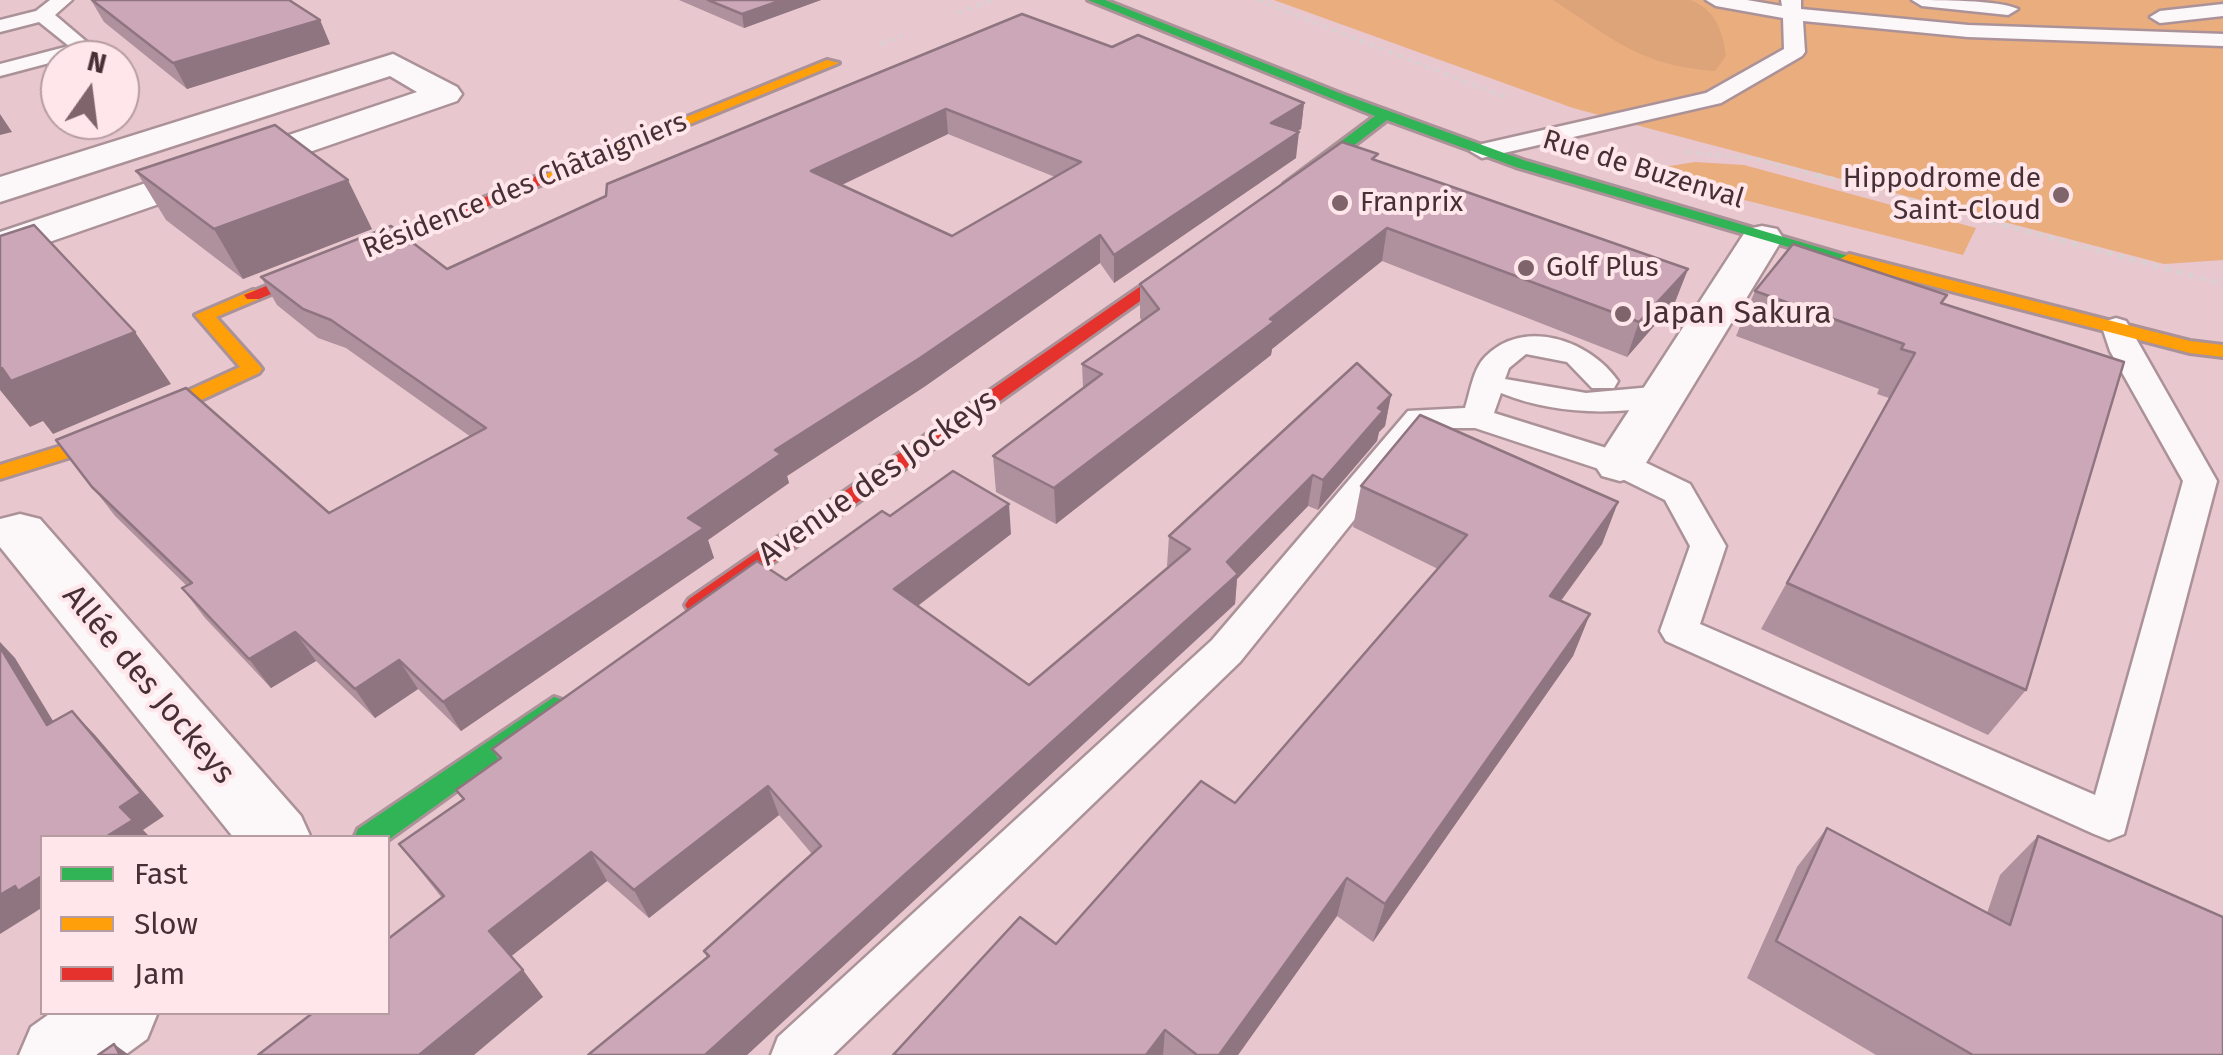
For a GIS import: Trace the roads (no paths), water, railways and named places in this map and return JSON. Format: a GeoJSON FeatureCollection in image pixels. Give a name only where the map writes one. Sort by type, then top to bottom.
{"type":"FeatureCollection","features":[{"type":"Feature","properties":{"kind":"street","name":"Rue de Buzenval"},"geometry":{"type":"LineString","coordinates":[[1094,0],[1482,151],[1762,238],[2190,347],[2223,351]]}},
{"type":"Feature","properties":{"kind":"street","name":"Résidence des Châtaigniers"},"geometry":{"type":"LineString","coordinates":[[0,472],[88,445],[252,369],[204,314],[832,62]]}},
{"type":"Feature","properties":{"kind":"street"},"geometry":{"type":"LineString","coordinates":[[0,190],[394,64],[444,94],[0,246]]}},
{"type":"Feature","properties":{"kind":"street"},"geometry":{"type":"LineString","coordinates":[[1269,201],[1385,115]]}},
{"type":"Feature","properties":{"kind":"street","name":"Avenue des Jockeys"},"geometry":{"type":"LineString","coordinates":[[674,622],[1221,235]]}},
{"type":"Feature","properties":{"kind":"street"},"geometry":{"type":"LineString","coordinates":[[1620,464],[1762,238]]}},
{"type":"Feature","properties":{"kind":"street","name":"Rue de Buzenval"},"geometry":{"type":"LineString","coordinates":[[2190,347],[2223,368]]}},
{"type":"Feature","properties":{"kind":"street","name":"Allée des Jockeys"},"geometry":{"type":"LineString","coordinates":[[20,534],[273,835]]}},
{"type":"Feature","properties":{"kind":"street"},"geometry":{"type":"LineString","coordinates":[[372,835],[577,690]]}},
{"type":"Feature","properties":{"kind":"street"},"geometry":{"type":"LineString","coordinates":[[59,1055],[115,1015]]}},
{"type":"Feature","properties":{"kind":"lane"},"geometry":{"type":"LineString","coordinates":[[0,26],[44,15],[62,0]]}},
{"type":"Feature","properties":{"kind":"lane"},"geometry":{"type":"LineString","coordinates":[[1716,0],[1791,8],[1869,24],[2223,40]]}},
{"type":"Feature","properties":{"kind":"lane"},"geometry":{"type":"LineString","coordinates":[[1922,0],[2042,13],[2156,17],[2223,10]]}},
{"type":"Feature","properties":{"kind":"lane"},"geometry":{"type":"LineString","coordinates":[[1482,151],[1713,98],[1796,52],[1791,8]]}},
{"type":"Feature","properties":{"kind":"lane"},"geometry":{"type":"LineString","coordinates":[[0,70],[84,48],[44,15]]}},
{"type":"Feature","properties":{"kind":"lane"},"geometry":{"type":"LineString","coordinates":[[796,1055],[1226,650],[1419,418],[1477,418],[1620,464],[1678,492],[1708,546],[1680,631],[2109,821],[2200,482],[2116,327]]}},
{"type":"Feature","properties":{"kind":"lane"},"geometry":{"type":"LineString","coordinates":[[1477,418],[1495,364],[1519,345],[1561,348],[1594,364],[1603,381]]}},
{"type":"Feature","properties":{"kind":"lane"},"geometry":{"type":"LineString","coordinates":[[1512,386],[1543,399],[1626,403],[1663,396]]}},
{"type":"Feature","properties":{"kind":"place","name":"Hippodrome de Saint-Cloud"},"geometry":{"type":"Point","coordinates":[2061,195]}},
{"type":"Feature","properties":{"kind":"place","name":"Franprix"},"geometry":{"type":"Point","coordinates":[1340,203]}},
{"type":"Feature","properties":{"kind":"place","name":"Golf Plus"},"geometry":{"type":"Point","coordinates":[1526,268]}},
{"type":"Feature","properties":{"kind":"place","name":"Japan Sakura"},"geometry":{"type":"Point","coordinates":[1623,314]}}]}
